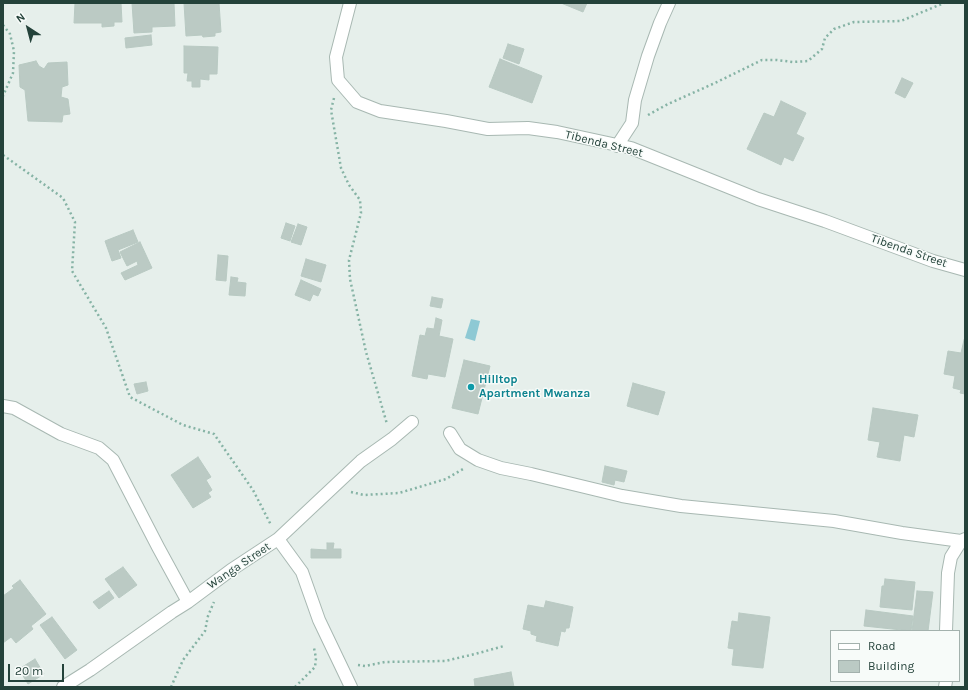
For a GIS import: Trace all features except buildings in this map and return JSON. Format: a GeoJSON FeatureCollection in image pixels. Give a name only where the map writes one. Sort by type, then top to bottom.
{"type":"FeatureCollection","features":[{"type":"Feature","properties":{"kind":"street"},"geometry":{"type":"LineString","coordinates":[[338,80],[336,57],[350,3]]}},
{"type":"Feature","properties":{"kind":"street"},"geometry":{"type":"LineString","coordinates":[[616,146],[632,123],[635,100],[648,56],[660,23],[670,3]]}},
{"type":"Feature","properties":{"kind":"street","name":"Tibenda Street"},"geometry":{"type":"LineString","coordinates":[[338,80],[357,102],[380,111],[488,129],[528,128],[557,132],[616,146],[631,148],[758,199],[825,221],[933,261],[965,270]]}},
{"type":"Feature","properties":{"kind":"street"},"geometry":{"type":"LineString","coordinates":[[3,406],[14,408],[61,434],[99,448],[113,460],[188,602]]}},
{"type":"Feature","properties":{"kind":"street"},"geometry":{"type":"LineString","coordinates":[[278,539],[361,460],[392,439],[412,422]]}},
{"type":"Feature","properties":{"kind":"street"},"geometry":{"type":"LineString","coordinates":[[450,433],[460,449],[478,460],[501,468],[622,496],[681,506],[834,521],[902,533],[963,540],[951,557],[948,573],[946,630]]}},
{"type":"Feature","properties":{"kind":"street","name":"Wanga Street"},"geometry":{"type":"LineString","coordinates":[[63,687],[90,670],[188,602],[231,570],[278,539],[302,572],[319,620],[351,687]]}},
{"type":"Feature","properties":{"kind":"path"},"geometry":{"type":"LineString","coordinates":[[632,123],[668,104],[762,60],[793,62],[808,61],[822,49],[825,38],[834,29],[854,22],[901,21],[944,3]]}},
{"type":"Feature","properties":{"kind":"path"},"geometry":{"type":"LineString","coordinates":[[3,25],[10,34],[14,51],[13,73],[3,96]]}},
{"type":"Feature","properties":{"kind":"path"},"geometry":{"type":"LineString","coordinates":[[338,80],[330,110],[341,168],[349,185],[360,200],[361,213],[349,260],[350,279],[366,352],[392,439]]}},
{"type":"Feature","properties":{"kind":"path"},"geometry":{"type":"LineString","coordinates":[[3,155],[63,198],[76,222],[72,271],[106,328],[130,397],[183,425],[214,434],[253,490],[278,539]]}},
{"type":"Feature","properties":{"kind":"path"},"geometry":{"type":"LineString","coordinates":[[334,486],[364,495],[399,493],[446,479],[478,460]]}},
{"type":"Feature","properties":{"kind":"path"},"geometry":{"type":"LineString","coordinates":[[171,687],[183,660],[205,631],[208,616],[218,596]]}},
{"type":"Feature","properties":{"kind":"path"},"geometry":{"type":"LineString","coordinates":[[339,662],[365,666],[385,662],[445,661],[504,646]]}},
{"type":"Feature","properties":{"kind":"path"},"geometry":{"type":"LineString","coordinates":[[295,687],[315,667],[316,658],[314,647]]}},
{"type":"Feature","properties":{"kind":"water"},"geometry":{"type":"Polygon","coordinates":[[[471,319],[480,321],[475,341],[465,338],[471,319]]]}},
{"type":"Feature","properties":{"kind":"place","name":"Hilltop Apartment Mwanza"},"geometry":{"type":"Point","coordinates":[471,387]}}]}
